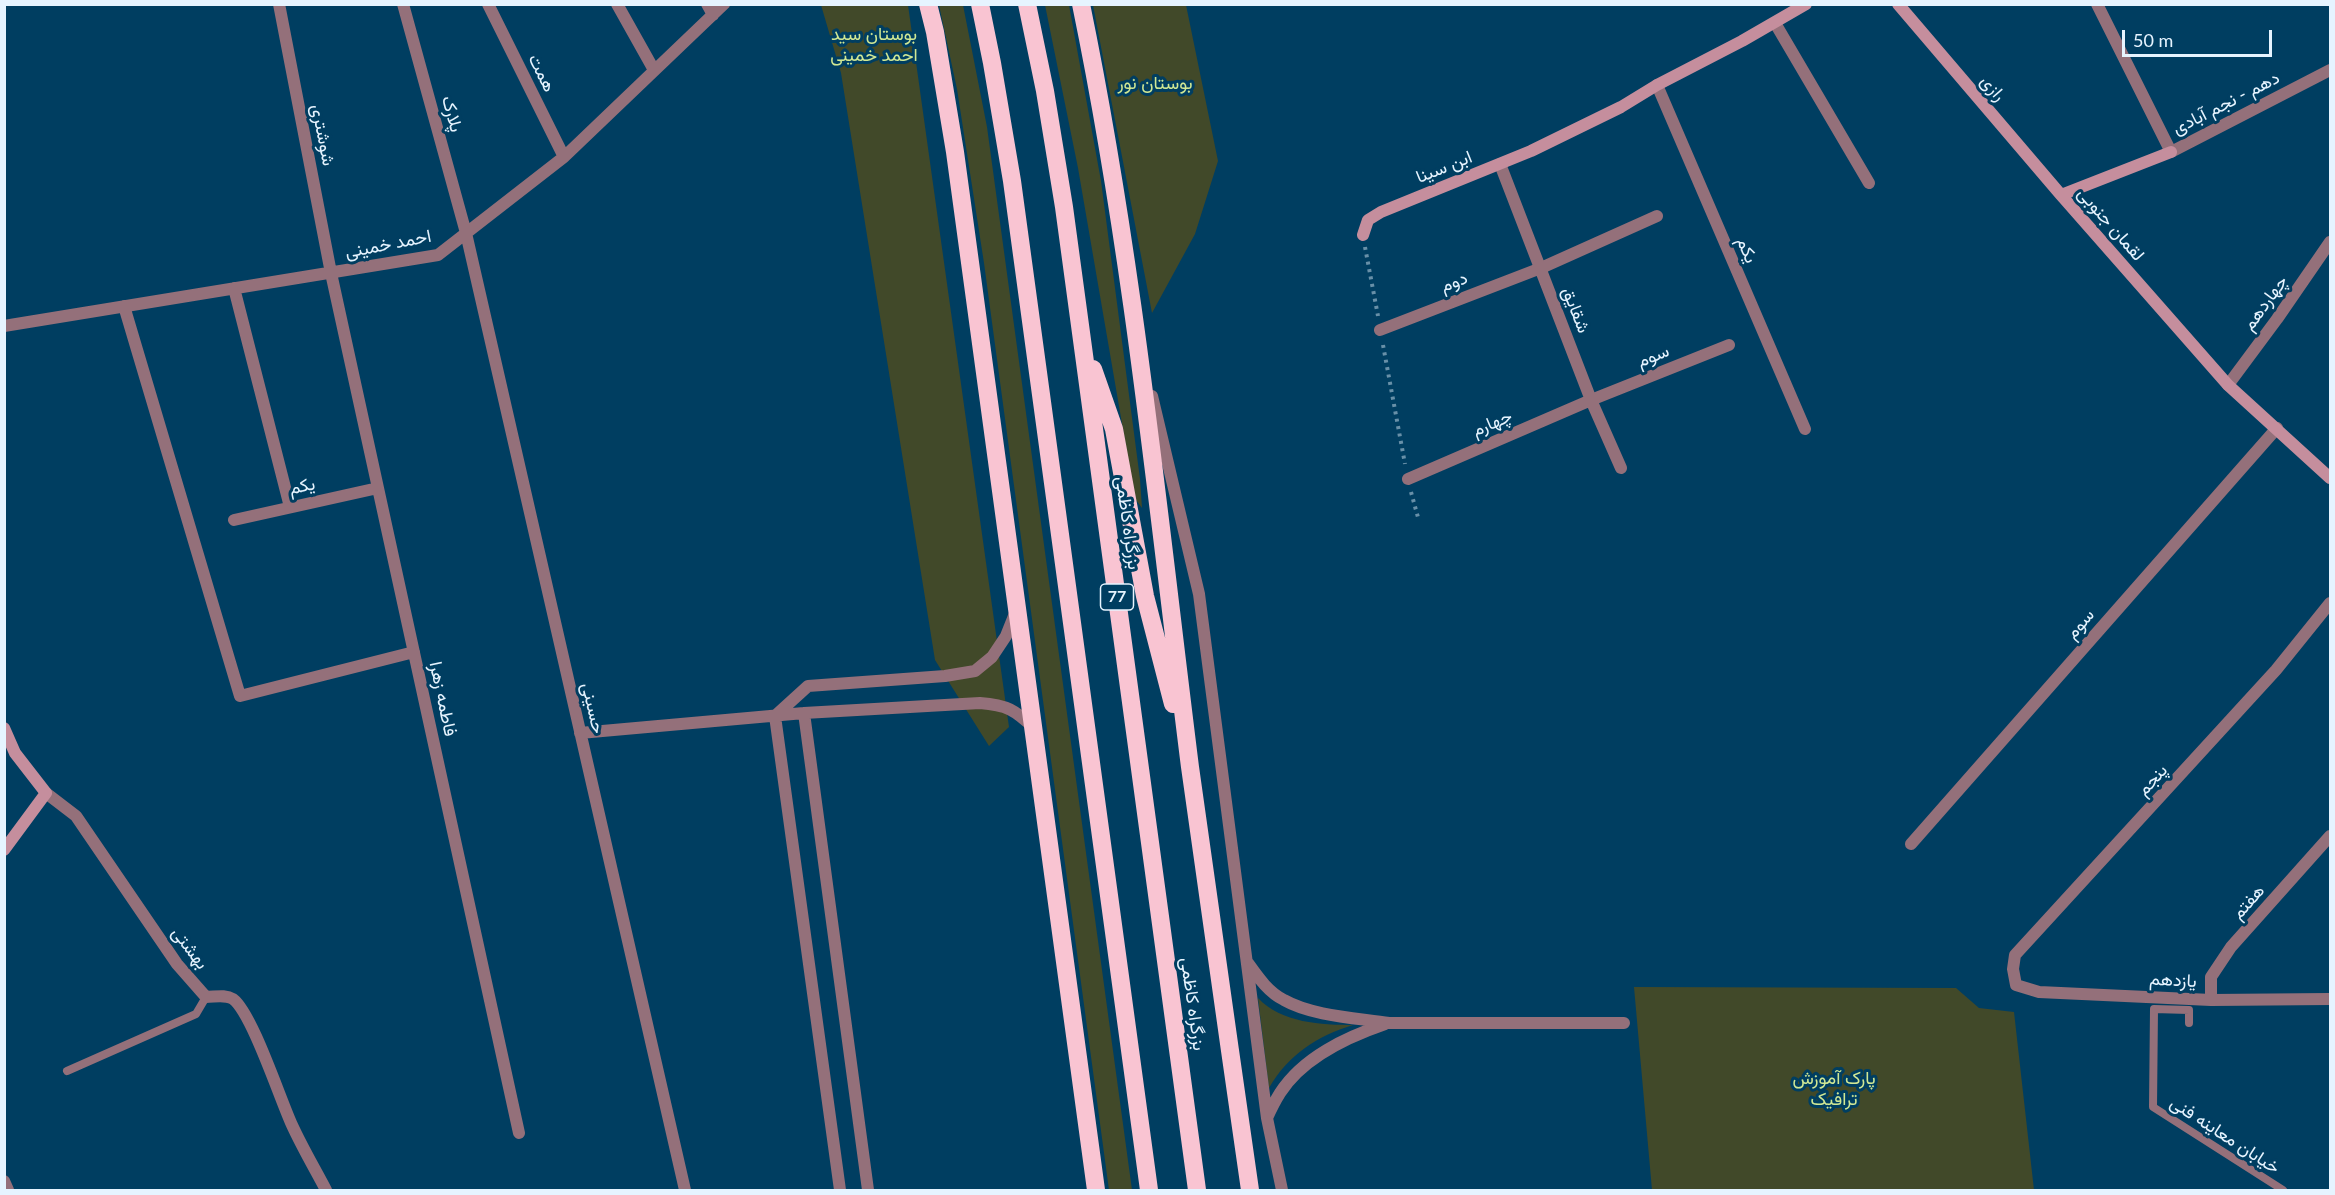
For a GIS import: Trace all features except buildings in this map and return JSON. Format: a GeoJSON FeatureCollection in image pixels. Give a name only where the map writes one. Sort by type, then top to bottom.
{"type":"FeatureCollection","features":[{"type":"Feature","properties":{"kind":"highway"},"geometry":{"type":"LineString","coordinates":[[928,4],[956,152],[1096,1191]]}},
{"type":"Feature","properties":{"kind":"highway"},"geometry":{"type":"LineString","coordinates":[[980,4],[1012,180],[1149,1191]]}},
{"type":"Feature","properties":{"kind":"highway","name":"بزرگراه کاظمی"},"geometry":{"type":"LineString","coordinates":[[1027,4],[1047,102],[1064,207],[1197,1191]]}},
{"type":"Feature","properties":{"kind":"highway","name":"بزرگراه کاظمی"},"geometry":{"type":"LineString","coordinates":[[1081,4],[1112,162],[1156,478],[1191,769],[1250,1191]]}},
{"type":"Feature","properties":{"kind":"highway"},"geometry":{"type":"LineString","coordinates":[[1080,330],[1114,429],[1145,596],[1191,769]]}},
{"type":"Feature","properties":{"kind":"street","name":"شوشتری"},"geometry":{"type":"LineString","coordinates":[[279,4],[331,273]]}},
{"type":"Feature","properties":{"kind":"street","name":"پلارک"},"geometry":{"type":"LineString","coordinates":[[403,4],[466,233]]}},
{"type":"Feature","properties":{"kind":"street","name":"همت"},"geometry":{"type":"LineString","coordinates":[[488,4],[564,157]]}},
{"type":"Feature","properties":{"kind":"street"},"geometry":{"type":"LineString","coordinates":[[617,4],[654,70]]}},
{"type":"Feature","properties":{"kind":"street","name":"احمد خمینی"},"geometry":{"type":"LineString","coordinates":[[4,326],[438,255],[564,157],[654,70],[710,10],[724,4]]}},
{"type":"Feature","properties":{"kind":"street","name":"ابن سینا"},"geometry":{"type":"LineString","coordinates":[[1363,234],[1368,220],[1381,212],[1532,151],[1621,107],[1806,4]]}},
{"type":"Feature","properties":{"kind":"street","name":"رازی"},"geometry":{"type":"LineString","coordinates":[[1898,4],[2061,195]]}},
{"type":"Feature","properties":{"kind":"street"},"geometry":{"type":"LineString","coordinates":[[2097,4],[2171,152]]}},
{"type":"Feature","properties":{"kind":"street"},"geometry":{"type":"LineString","coordinates":[[1775,22],[1869,183]]}},
{"type":"Feature","properties":{"kind":"street","name":"دهم - نجم آبادی"},"geometry":{"type":"LineString","coordinates":[[2171,152],[2331,70]]}},
{"type":"Feature","properties":{"kind":"street","name":"یکم"},"geometry":{"type":"LineString","coordinates":[[1657,85],[1805,429]]}},
{"type":"Feature","properties":{"kind":"street","name":"لقمان جنوبی"},"geometry":{"type":"LineString","coordinates":[[2171,152],[2061,195],[2228,385],[2331,478]]}},
{"type":"Feature","properties":{"kind":"street","name":"شقایق"},"geometry":{"type":"LineString","coordinates":[[1500,164],[1591,400],[1621,468]]}},
{"type":"Feature","properties":{"kind":"street"},"geometry":{"type":"LineString","coordinates":[[1541,268],[1657,216]]}},
{"type":"Feature","properties":{"kind":"street","name":"حسینی"},"geometry":{"type":"LineString","coordinates":[[466,233],[685,1191]]}},
{"type":"Feature","properties":{"kind":"street","name":"چهاردهم"},"geometry":{"type":"LineString","coordinates":[[2228,385],[2331,242]]}},
{"type":"Feature","properties":{"kind":"street","name":"دوم"},"geometry":{"type":"LineString","coordinates":[[1380,330],[1541,268]]}},
{"type":"Feature","properties":{"kind":"street","name":"فاطمه زهرا"},"geometry":{"type":"LineString","coordinates":[[331,273],[519,1133]]}},
{"type":"Feature","properties":{"kind":"street"},"geometry":{"type":"LineString","coordinates":[[234,288],[290,507]]}},
{"type":"Feature","properties":{"kind":"street"},"geometry":{"type":"LineString","coordinates":[[124,306],[240,696],[414,651]]}},
{"type":"Feature","properties":{"kind":"street"},"geometry":{"type":"LineString","coordinates":[[1132,315],[1199,594],[1267,1118],[1282,1191]]}},
{"type":"Feature","properties":{"kind":"street","name":"سوم"},"geometry":{"type":"LineString","coordinates":[[1591,400],[1729,345]]}},
{"type":"Feature","properties":{"kind":"street","name":"چهارم"},"geometry":{"type":"LineString","coordinates":[[1408,479],[1591,400]]}},
{"type":"Feature","properties":{"kind":"street","name":"سوم"},"geometry":{"type":"LineString","coordinates":[[1911,844],[2277,428]]}},
{"type":"Feature","properties":{"kind":"street","name":"یکم"},"geometry":{"type":"LineString","coordinates":[[234,520],[378,488]]}},
{"type":"Feature","properties":{"kind":"street","name":"پنجم"},"geometry":{"type":"LineString","coordinates":[[2016,985],[2013,969],[2015,955],[2276,670],[2331,603]]}},
{"type":"Feature","properties":{"kind":"street"},"geometry":{"type":"LineString","coordinates":[[774,716],[808,686],[945,676],[975,671],[992,657],[1017,607]]}},
{"type":"Feature","properties":{"kind":"street"},"geometry":{"type":"LineString","coordinates":[[580,733],[804,713],[980,703],[1009,708],[1017,712],[1034,728]]}},
{"type":"Feature","properties":{"kind":"street"},"geometry":{"type":"LineString","coordinates":[[804,713],[867,1191]]}},
{"type":"Feature","properties":{"kind":"street"},"geometry":{"type":"LineString","coordinates":[[774,716],[840,1191]]}},
{"type":"Feature","properties":{"kind":"street","name":"بهشتی"},"geometry":{"type":"LineString","coordinates":[[4,728],[15,753],[46,793],[76,816],[177,964],[206,997],[225,996],[239,1006],[262,1051],[292,1125],[326,1191]]}},
{"type":"Feature","properties":{"kind":"street"},"geometry":{"type":"LineString","coordinates":[[4,850],[46,793]]}},
{"type":"Feature","properties":{"kind":"street","name":"هفتم"},"geometry":{"type":"LineString","coordinates":[[2211,1000],[2211,977],[2231,947],[2331,836]]}},
{"type":"Feature","properties":{"kind":"street"},"geometry":{"type":"LineString","coordinates":[[1248,963],[1266,987],[1284,1001],[1323,1012],[1389,1023],[1624,1023]]}},
{"type":"Feature","properties":{"kind":"street","name":"یازدهم"},"geometry":{"type":"LineString","coordinates":[[2016,985],[2039,992],[2211,1000],[2331,999]]}},
{"type":"Feature","properties":{"kind":"street"},"geometry":{"type":"LineString","coordinates":[[1267,1118],[1281,1091],[1301,1070],[1329,1049],[1359,1033],[1389,1023]]}},
{"type":"Feature","properties":{"kind":"street"},"geometry":{"type":"LineString","coordinates":[[4,1181],[8,1191]]}},
{"type":"Feature","properties":{"kind":"lane"},"geometry":{"type":"LineString","coordinates":[[67,1071],[196,1014],[206,997]]}},
{"type":"Feature","properties":{"kind":"lane","name":"خیابان معاینه فنی"},"geometry":{"type":"LineString","coordinates":[[2190,1023],[2189,1010],[2154,1009],[2153,1107],[2283,1191]]}},
{"type":"Feature","properties":{"kind":"path"},"geometry":{"type":"LineString","coordinates":[[1363,234],[1408,479],[1419,521]]}},
{"type":"Feature","properties":{"kind":"green space","name":"بوستان سید احمد خمینی"},"geometry":{"type":"Polygon","coordinates":[[[821,5],[908,5],[1009,727],[989,746],[935,660],[841,73],[821,5]]]}},
{"type":"Feature","properties":{"kind":"green space"},"geometry":{"type":"Polygon","coordinates":[[[939,5],[963,5],[987,127],[1132,1190],[1109,1190],[984,263],[957,89],[939,5]]]}},
{"type":"Feature","properties":{"kind":"green space"},"geometry":{"type":"Polygon","coordinates":[[[1045,5],[1069,5],[1101,181],[1142,508],[1136,500],[1130,470],[1078,168],[1045,5]]]}},
{"type":"Feature","properties":{"kind":"green space","name":"بوستان نور"},"geometry":{"type":"Polygon","coordinates":[[[1093,5],[1186,5],[1218,161],[1195,234],[1152,313],[1093,5]]]}},
{"type":"Feature","properties":{"kind":"green space","name":"پارک آموزش ترافیک"},"geometry":{"type":"Polygon","coordinates":[[[1634,987],[1956,988],[1979,1008],[2014,1012],[2034,1190],[1652,1190],[1634,987]]]}},
{"type":"Feature","properties":{"kind":"green space"},"geometry":{"type":"Polygon","coordinates":[[[1258,998],[1278,1013],[1290,1018],[1315,1023],[1353,1025],[1327,1035],[1294,1056],[1269,1088],[1258,998]]]}}]}
